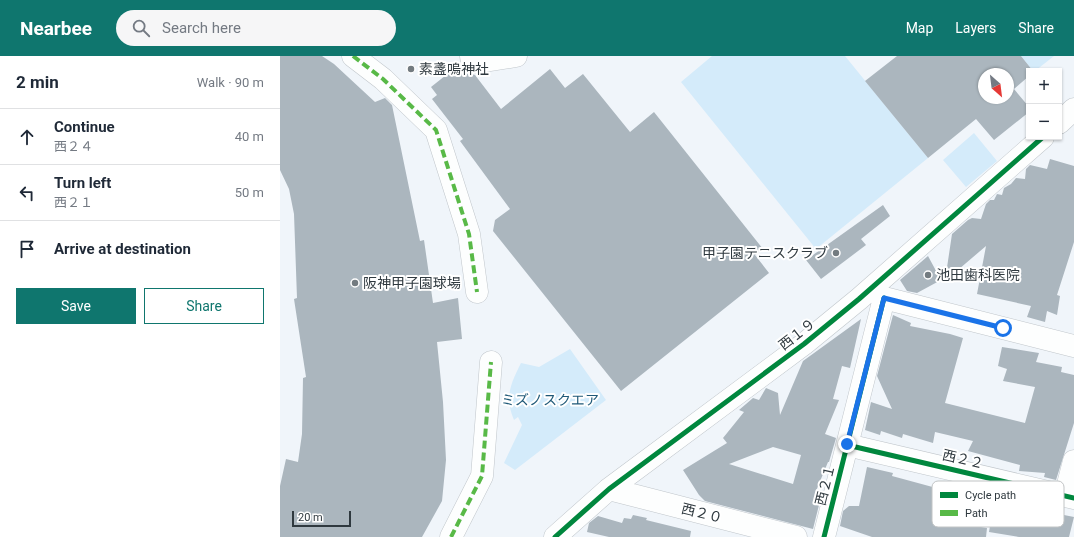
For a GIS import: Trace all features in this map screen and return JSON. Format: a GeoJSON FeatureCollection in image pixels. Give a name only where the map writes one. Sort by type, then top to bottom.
{"type":"FeatureCollection","features":[{"type":"Feature","properties":{"kind":"street"},"geometry":{"type":"LineString","coordinates":[[352,56],[383,79],[436,130],[469,234],[477,292]]}},
{"type":"Feature","properties":{"kind":"street"},"geometry":{"type":"LineString","coordinates":[[471,56],[472,63],[516,56]]}},
{"type":"Feature","properties":{"kind":"street","name":"西１９"},"geometry":{"type":"LineString","coordinates":[[555,537],[608,489],[804,344],[881,290],[1040,140]]}},
{"type":"Feature","properties":{"kind":"street"},"geometry":{"type":"LineString","coordinates":[[881,290],[1074,346]]}},
{"type":"Feature","properties":{"kind":"street","name":"西２１"},"geometry":{"type":"LineString","coordinates":[[824,537],[847,444],[881,290]]}},
{"type":"Feature","properties":{"kind":"street"},"geometry":{"type":"LineString","coordinates":[[451,537],[482,476],[491,362]]}},
{"type":"Feature","properties":{"kind":"street","name":"西２２"},"geometry":{"type":"LineString","coordinates":[[847,444],[1003,481]]}},
{"type":"Feature","properties":{"kind":"street"},"geometry":{"type":"LineString","coordinates":[[1070,497],[1074,461]]}},
{"type":"Feature","properties":{"kind":"street","name":"西２０"},"geometry":{"type":"LineString","coordinates":[[608,489],[796,537]]}},
{"type":"Feature","properties":{"kind":"green space"},"geometry":{"type":"Polygon","coordinates":[[[712,56],[845,56],[928,158],[816,249],[681,82],[712,56]]]}},
{"type":"Feature","properties":{"kind":"green space"},"geometry":{"type":"Polygon","coordinates":[[[1021,56],[1054,56],[1039,68],[1031,68],[1021,56]]]}},
{"type":"Feature","properties":{"kind":"green space"},"geometry":{"type":"Polygon","coordinates":[[[974,133],[997,161],[966,187],[943,160],[974,133]]]}},
{"type":"Feature","properties":{"kind":"green space","name":"ミズノスクエア"},"geometry":{"type":"Polygon","coordinates":[[[570,349],[606,400],[515,470],[504,463],[522,425],[518,417],[514,420],[509,404],[510,390],[514,377],[521,363],[539,367],[570,349]]]}},
{"type":"Feature","properties":{"kind":"building","name":"阪神甲子園球場"},"geometry":{"type":"Polygon","coordinates":[[[280,56],[322,56],[334,64],[375,102],[385,98],[392,105],[420,241],[424,240],[433,303],[458,298],[462,339],[437,342],[443,402],[446,460],[442,501],[422,537],[280,537],[280,486],[286,459],[298,462],[302,434],[303,378],[306,377],[294,299],[297,298],[294,214],[289,189],[280,170],[280,56]]]}},
{"type":"Feature","properties":{"kind":"building"},"geometry":{"type":"Polygon","coordinates":[[[897,56],[1021,56],[1031,68],[1026,68],[1026,79],[1014,89],[1026,103],[1026,114],[994,140],[976,119],[928,158],[865,81],[897,56]]]}},
{"type":"Feature","properties":{"kind":"building"},"geometry":{"type":"Polygon","coordinates":[[[460,64],[462,70],[467,74],[475,75],[501,109],[550,69],[565,88],[583,74],[630,132],[654,112],[763,249],[755,255],[769,273],[621,391],[493,231],[495,220],[510,209],[460,141],[463,139],[432,99],[437,95],[431,87],[460,64]]]}},
{"type":"Feature","properties":{"kind":"building"},"geometry":{"type":"Polygon","coordinates":[[[1050,159],[1074,166],[1074,242],[1057,295],[1060,296],[1057,315],[1047,311],[1045,322],[1027,317],[1031,306],[977,294],[986,246],[945,281],[952,234],[968,220],[972,218],[981,219],[986,204],[990,200],[994,200],[997,194],[1002,195],[1004,188],[1011,184],[1016,178],[1025,179],[1026,169],[1030,165],[1047,169],[1050,159]]]}},
{"type":"Feature","properties":{"kind":"building","name":"甲子園テニスクラブ"},"geometry":{"type":"Polygon","coordinates":[[[883,205],[890,216],[861,239],[866,245],[821,279],[806,260],[883,205]]]}},
{"type":"Feature","properties":{"kind":"building","name":"池田歯科医院"},"geometry":{"type":"Polygon","coordinates":[[[928,256],[941,280],[917,293],[907,291],[900,280],[928,256]]]}},
{"type":"Feature","properties":{"kind":"building"},"geometry":{"type":"Polygon","coordinates":[[[893,315],[911,323],[910,326],[963,338],[945,403],[1025,423],[1035,387],[1003,381],[1007,369],[998,366],[1002,347],[1039,353],[1036,362],[1062,367],[1061,372],[1074,375],[1074,423],[1056,480],[1044,477],[1045,473],[1019,471],[1020,465],[968,451],[973,441],[935,432],[933,443],[903,434],[902,438],[881,431],[880,435],[865,430],[871,402],[892,409],[877,376],[893,315]]]}},
{"type":"Feature","properties":{"kind":"building"},"geometry":{"type":"Polygon","coordinates":[[[861,319],[850,368],[842,366],[833,399],[839,400],[825,434],[836,438],[829,462],[816,491],[822,493],[813,529],[705,501],[699,495],[683,470],[727,443],[723,438],[744,412],[739,410],[753,398],[759,400],[766,388],[778,393],[780,415],[803,361],[861,319]],[[773,447],[729,464],[793,484],[801,455],[773,447]]]}},
{"type":"Feature","properties":{"kind":"building"},"geometry":{"type":"Polygon","coordinates":[[[867,467],[893,473],[892,476],[932,487],[932,527],[987,528],[986,537],[872,537],[840,526],[843,511],[849,506],[859,506],[867,467]]]}},
{"type":"Feature","properties":{"kind":"building"},"geometry":{"type":"Polygon","coordinates":[[[633,515],[647,518],[646,520],[691,531],[690,537],[609,537],[587,532],[589,523],[598,516],[622,523],[624,518],[631,519],[633,515]]]}},
{"type":"Feature","properties":{"kind":"building"},"geometry":{"type":"Polygon","coordinates":[[[1064,515],[1074,517],[1069,537],[1019,537],[989,532],[990,527],[1064,527],[1064,515]]]}},
{"type":"Feature","properties":{"kind":"marked path"},"geometry":{"type":"LineString","coordinates":[[353,56],[383,79],[436,130],[469,234],[477,292]]}},
{"type":"Feature","properties":{"kind":"marked path"},"geometry":{"type":"LineString","coordinates":[[451,537],[482,476],[491,362]]}},
{"type":"Feature","properties":{"kind":"cycle path"},"geometry":{"type":"LineString","coordinates":[[555,537],[609,489],[804,344],[859,299],[1040,140]]}},
{"type":"Feature","properties":{"kind":"cycle path"},"geometry":{"type":"LineString","coordinates":[[824,537],[884,298]]}},
{"type":"Feature","properties":{"kind":"cycle path"},"geometry":{"type":"LineString","coordinates":[[847,445],[1001,481]]}},
{"type":"Feature","properties":{"kind":"cycle path"},"geometry":{"type":"LineString","coordinates":[[1064,496],[1074,498]]}},
{"type":"Feature","properties":{"kind":"place","name":"素盞嗚神社"},"geometry":{"type":"Point","coordinates":[411,69]}},
{"type":"Feature","properties":{"kind":"place","name":"甲子園テニスクラブ"},"geometry":{"type":"Point","coordinates":[836,253]}},
{"type":"Feature","properties":{"kind":"place","name":"池田歯科医院"},"geometry":{"type":"Point","coordinates":[928,275]}},
{"type":"Feature","properties":{"kind":"place","name":"阪神甲子園球場"},"geometry":{"type":"Point","coordinates":[355,283]}},
{"type":"Feature","properties":{"kind":"route"},"geometry":{"type":"LineString","coordinates":[[847,444],[884,298],[1003,328]]}}]}
